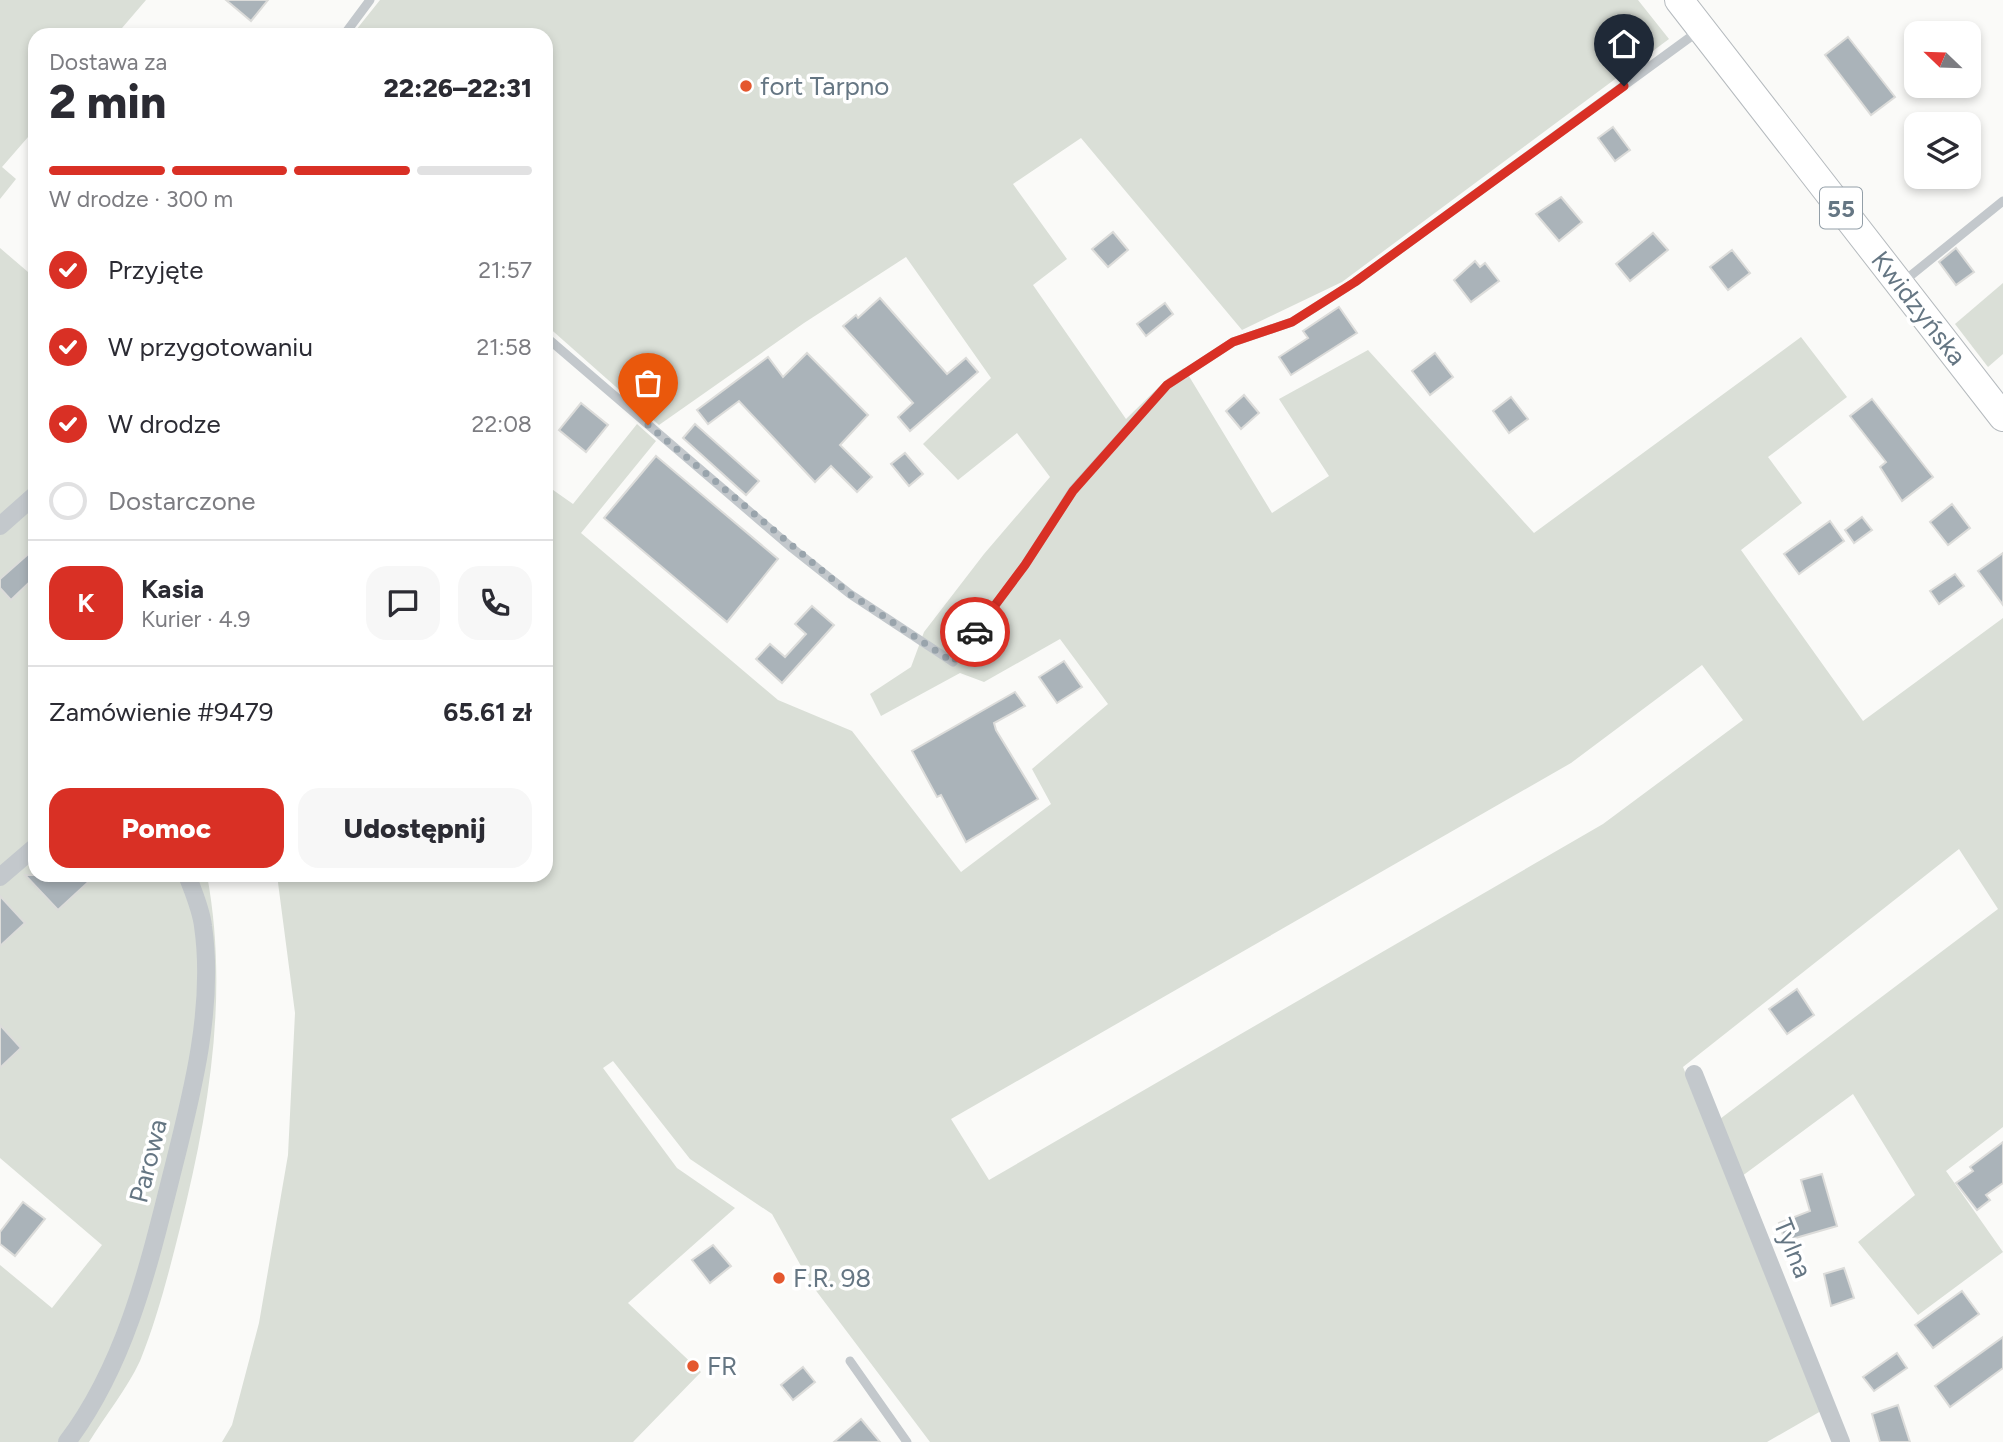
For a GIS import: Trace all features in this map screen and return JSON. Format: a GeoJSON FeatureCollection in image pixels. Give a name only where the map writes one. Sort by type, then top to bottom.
{"type":"FeatureCollection","features":[{"type":"Feature","properties":{"kind":"main road","name":"Kwidzyńska"},"geometry":{"type":"LineString","coordinates":[[1679,0],[2003,417]]}},
{"type":"Feature","properties":{"kind":"street"},"geometry":{"type":"LineString","coordinates":[[0,526],[28,501]]}},
{"type":"Feature","properties":{"kind":"street"},"geometry":{"type":"LineString","coordinates":[[0,877],[28,852]]}},
{"type":"Feature","properties":{"kind":"street","name":"Parowa"},"geometry":{"type":"LineString","coordinates":[[67,1442],[86,1417],[125,1337],[147,1271],[186,1119],[201,1024],[206,971],[203,924],[189,882]]}},
{"type":"Feature","properties":{"kind":"street","name":"Tylna"},"geometry":{"type":"LineString","coordinates":[[1694,1074],[1841,1442]]}},
{"type":"Feature","properties":{"kind":"lane"},"geometry":{"type":"LineString","coordinates":[[349,28],[370,0]]}},
{"type":"Feature","properties":{"kind":"lane"},"geometry":{"type":"LineString","coordinates":[[553,343],[792,548],[850,594],[953,662],[1025,565],[1073,491],[1167,385],[1233,342],[1292,322],[1355,282],[1701,29]]}},
{"type":"Feature","properties":{"kind":"lane"},"geometry":{"type":"LineString","coordinates":[[1900,284],[2003,201]]}},
{"type":"Feature","properties":{"kind":"lane"},"geometry":{"type":"LineString","coordinates":[[850,1360],[906,1442]]}},
{"type":"Feature","properties":{"kind":"shaded area"},"geometry":{"type":"Polygon","coordinates":[[[0,0],[146,0],[122,28],[28,28],[28,137],[2,167],[16,179],[0,199],[0,0]]]}},
{"type":"Feature","properties":{"kind":"shaded area"},"geometry":{"type":"Polygon","coordinates":[[[380,0],[1638,0],[1669,39],[1342,282],[1242,330],[1081,138],[1013,184],[1067,259],[1033,285],[1126,419],[1167,379],[1184,368],[1272,513],[1329,476],[1279,399],[1368,350],[1534,533],[1801,337],[1847,397],[1768,457],[1802,503],[1741,550],[1863,721],[2003,618],[2003,1127],[1946,1171],[2003,1252],[1918,1315],[1858,1242],[1915,1195],[1853,1094],[1730,1185],[1821,1411],[1767,1442],[930,1442],[811,1284],[772,1214],[690,1159],[613,1061],[603,1068],[677,1168],[735,1208],[628,1303],[701,1372],[633,1442],[222,1442],[232,1425],[259,1323],[288,1155],[295,1013],[278,882],[553,882],[553,490],[573,504],[637,424],[656,441],[581,533],[778,700],[852,731],[961,872],[1051,804],[1032,769],[1108,704],[1060,639],[984,682],[960,673],[881,716],[870,694],[911,667],[924,632],[984,554],[1050,477],[1017,433],[958,480],[923,444],[991,378],[906,257],[804,323],[659,425],[553,331],[553,28],[358,28],[380,0]],[[1702,665],[1571,763],[951,1119],[989,1180],[1603,824],[1743,720],[1702,665]],[[1959,849],[1683,1067],[1708,1128],[1998,909],[1959,849]]]}},
{"type":"Feature","properties":{"kind":"shaded area"},"geometry":{"type":"Polygon","coordinates":[[[0,248],[28,272],[28,882],[208,882],[213,920],[216,1008],[213,1053],[200,1141],[176,1245],[140,1361],[89,1442],[0,1442],[0,1265],[52,1308],[102,1245],[0,1158],[0,248]]]}},
{"type":"Feature","properties":{"kind":"shaded area"},"geometry":{"type":"Polygon","coordinates":[[[2003,283],[2003,354],[1988,367],[1955,324],[2003,283]]]}},
{"type":"Feature","properties":{"kind":"building"},"geometry":{"type":"Polygon","coordinates":[[[226,0],[268,0],[251,21],[226,0]]]}},
{"type":"Feature","properties":{"kind":"building"},"geometry":{"type":"Polygon","coordinates":[[[1848,37],[1895,97],[1871,115],[1825,55],[1848,37]]]}},
{"type":"Feature","properties":{"kind":"building"},"geometry":{"type":"Polygon","coordinates":[[[1613,127],[1630,150],[1615,161],[1598,138],[1613,127]]]}},
{"type":"Feature","properties":{"kind":"building"},"geometry":{"type":"Polygon","coordinates":[[[1561,197],[1582,222],[1559,241],[1536,214],[1561,197]]]}},
{"type":"Feature","properties":{"kind":"building"},"geometry":{"type":"Polygon","coordinates":[[[1113,232],[1128,250],[1108,267],[1092,249],[1113,232]]]}},
{"type":"Feature","properties":{"kind":"building"},"geometry":{"type":"Polygon","coordinates":[[[1653,233],[1668,250],[1630,281],[1616,264],[1653,233]]]}},
{"type":"Feature","properties":{"kind":"building"},"geometry":{"type":"Polygon","coordinates":[[[1956,248],[1974,272],[1956,285],[1939,262],[1956,248]]]}},
{"type":"Feature","properties":{"kind":"building"},"geometry":{"type":"Polygon","coordinates":[[[1732,250],[1750,273],[1728,290],[1710,267],[1732,250]]]}},
{"type":"Feature","properties":{"kind":"building"},"geometry":{"type":"Polygon","coordinates":[[[1475,261],[1480,267],[1485,263],[1499,281],[1471,302],[1454,280],[1475,261]]]}},
{"type":"Feature","properties":{"kind":"building"},"geometry":{"type":"Polygon","coordinates":[[[880,298],[947,374],[966,358],[978,372],[910,431],[898,417],[913,403],[843,326],[856,315],[858,318],[880,298]]]}},
{"type":"Feature","properties":{"kind":"building"},"geometry":{"type":"Polygon","coordinates":[[[1165,303],[1173,314],[1146,336],[1137,324],[1165,303]]]}},
{"type":"Feature","properties":{"kind":"building"},"geometry":{"type":"Polygon","coordinates":[[[1339,307],[1357,333],[1291,375],[1279,357],[1308,338],[1303,331],[1339,307]]]}},
{"type":"Feature","properties":{"kind":"building"},"geometry":{"type":"Polygon","coordinates":[[[807,353],[868,415],[840,445],[872,477],[857,492],[831,466],[815,482],[739,401],[708,424],[697,410],[768,357],[783,377],[807,353]]]}},
{"type":"Feature","properties":{"kind":"building"},"geometry":{"type":"Polygon","coordinates":[[[1435,353],[1453,377],[1430,395],[1412,371],[1435,353]]]}},
{"type":"Feature","properties":{"kind":"building"},"geometry":{"type":"Polygon","coordinates":[[[1244,395],[1259,413],[1241,429],[1226,411],[1244,395]]]}},
{"type":"Feature","properties":{"kind":"building"},"geometry":{"type":"Polygon","coordinates":[[[1511,397],[1528,419],[1509,433],[1493,411],[1511,397]]]}},
{"type":"Feature","properties":{"kind":"building"},"geometry":{"type":"Polygon","coordinates":[[[1872,399],[1933,477],[1902,501],[1880,467],[1886,462],[1850,416],[1872,399]]]}},
{"type":"Feature","properties":{"kind":"building"},"geometry":{"type":"Polygon","coordinates":[[[581,403],[608,425],[586,452],[559,430],[581,403]]]}},
{"type":"Feature","properties":{"kind":"building"},"geometry":{"type":"Polygon","coordinates":[[[695,424],[759,481],[746,495],[683,438],[695,424]]]}},
{"type":"Feature","properties":{"kind":"building"},"geometry":{"type":"Polygon","coordinates":[[[905,453],[923,474],[909,486],[891,464],[905,453]]]}},
{"type":"Feature","properties":{"kind":"building"},"geometry":{"type":"Polygon","coordinates":[[[656,456],[778,559],[727,622],[604,518],[656,456]]]}},
{"type":"Feature","properties":{"kind":"building"},"geometry":{"type":"Polygon","coordinates":[[[1952,504],[1970,528],[1948,545],[1930,522],[1952,504]]]}},
{"type":"Feature","properties":{"kind":"building"},"geometry":{"type":"Polygon","coordinates":[[[1862,517],[1872,530],[1854,543],[1845,530],[1862,517]]]}},
{"type":"Feature","properties":{"kind":"building"},"geometry":{"type":"Polygon","coordinates":[[[1830,521],[1844,541],[1799,574],[1784,554],[1830,521]]]}},
{"type":"Feature","properties":{"kind":"building"},"geometry":{"type":"Polygon","coordinates":[[[2003,553],[2003,605],[1978,571],[2003,553]]]}},
{"type":"Feature","properties":{"kind":"building"},"geometry":{"type":"Polygon","coordinates":[[[28,554],[28,584],[11,600],[0,588],[0,579],[28,554]]]}},
{"type":"Feature","properties":{"kind":"building"},"geometry":{"type":"Polygon","coordinates":[[[1955,574],[1964,586],[1939,604],[1930,591],[1955,574]]]}},
{"type":"Feature","properties":{"kind":"building"},"geometry":{"type":"Polygon","coordinates":[[[812,606],[834,625],[782,683],[756,659],[770,644],[785,657],[806,634],[795,624],[812,606]]]}},
{"type":"Feature","properties":{"kind":"building"},"geometry":{"type":"Polygon","coordinates":[[[1064,661],[1082,687],[1057,703],[1039,677],[1064,661]]]}},
{"type":"Feature","properties":{"kind":"building"},"geometry":{"type":"Polygon","coordinates":[[[1015,692],[1025,706],[994,723],[1038,799],[966,842],[941,795],[937,797],[912,751],[1015,692]]]}},
{"type":"Feature","properties":{"kind":"building"},"geometry":{"type":"Polygon","coordinates":[[[32,882],[88,882],[58,910],[32,882]]]}},
{"type":"Feature","properties":{"kind":"building"},"geometry":{"type":"Polygon","coordinates":[[[0,896],[25,923],[0,946],[0,896]]]}},
{"type":"Feature","properties":{"kind":"building"},"geometry":{"type":"Polygon","coordinates":[[[1797,989],[1814,1015],[1787,1034],[1769,1009],[1797,989]]]}},
{"type":"Feature","properties":{"kind":"building"},"geometry":{"type":"Polygon","coordinates":[[[0,1025],[21,1048],[0,1068],[0,1025]]]}},
{"type":"Feature","properties":{"kind":"building"},"geometry":{"type":"Polygon","coordinates":[[[2003,1142],[2003,1183],[1986,1195],[1990,1200],[1977,1210],[1956,1183],[1973,1171],[1970,1167],[2003,1142]]]}},
{"type":"Feature","properties":{"kind":"building"},"geometry":{"type":"Polygon","coordinates":[[[1822,1174],[1837,1226],[1785,1241],[1779,1223],[1810,1211],[1801,1180],[1822,1174]]]}},
{"type":"Feature","properties":{"kind":"building"},"geometry":{"type":"Polygon","coordinates":[[[23,1202],[45,1219],[15,1256],[0,1244],[0,1232],[23,1202]]]}},
{"type":"Feature","properties":{"kind":"building"},"geometry":{"type":"Polygon","coordinates":[[[713,1245],[731,1266],[710,1283],[692,1260],[713,1245]]]}},
{"type":"Feature","properties":{"kind":"building"},"geometry":{"type":"Polygon","coordinates":[[[1844,1268],[1854,1298],[1831,1306],[1824,1274],[1844,1268]]]}},
{"type":"Feature","properties":{"kind":"building"},"geometry":{"type":"Polygon","coordinates":[[[1962,1291],[1979,1314],[1933,1348],[1915,1325],[1962,1291]]]}},
{"type":"Feature","properties":{"kind":"building"},"geometry":{"type":"Polygon","coordinates":[[[2003,1337],[2003,1368],[1950,1407],[1935,1386],[2003,1337]]]}},
{"type":"Feature","properties":{"kind":"building"},"geometry":{"type":"Polygon","coordinates":[[[1897,1353],[1907,1368],[1874,1391],[1863,1377],[1897,1353]]]}},
{"type":"Feature","properties":{"kind":"building"},"geometry":{"type":"Polygon","coordinates":[[[803,1367],[815,1382],[793,1400],[781,1385],[803,1367]]]}},
{"type":"Feature","properties":{"kind":"building"},"geometry":{"type":"Polygon","coordinates":[[[1898,1405],[1910,1442],[1880,1442],[1872,1414],[1898,1405]]]}},
{"type":"Feature","properties":{"kind":"building"},"geometry":{"type":"Polygon","coordinates":[[[861,1419],[880,1442],[834,1442],[861,1419]]]}},
{"type":"Feature","properties":{"kind":"way so far"},"geometry":{"type":"LineString","coordinates":[[648,425],[850,594],[953,662],[975,632]]}},
{"type":"Feature","properties":{"kind":"place","name":"fort Tarpno"},"geometry":{"type":"Point","coordinates":[746,86]}},
{"type":"Feature","properties":{"kind":"place","name":"F.R. 98"},"geometry":{"type":"Point","coordinates":[779,1278]}},
{"type":"Feature","properties":{"kind":"place","name":"FR"},"geometry":{"type":"Point","coordinates":[693,1366]}},
{"type":"Feature","properties":{"kind":"route"},"geometry":{"type":"LineString","coordinates":[[975,632],[1025,565],[1073,491],[1167,385],[1233,342],[1292,322],[1355,282],[1624,86]]}}]}
